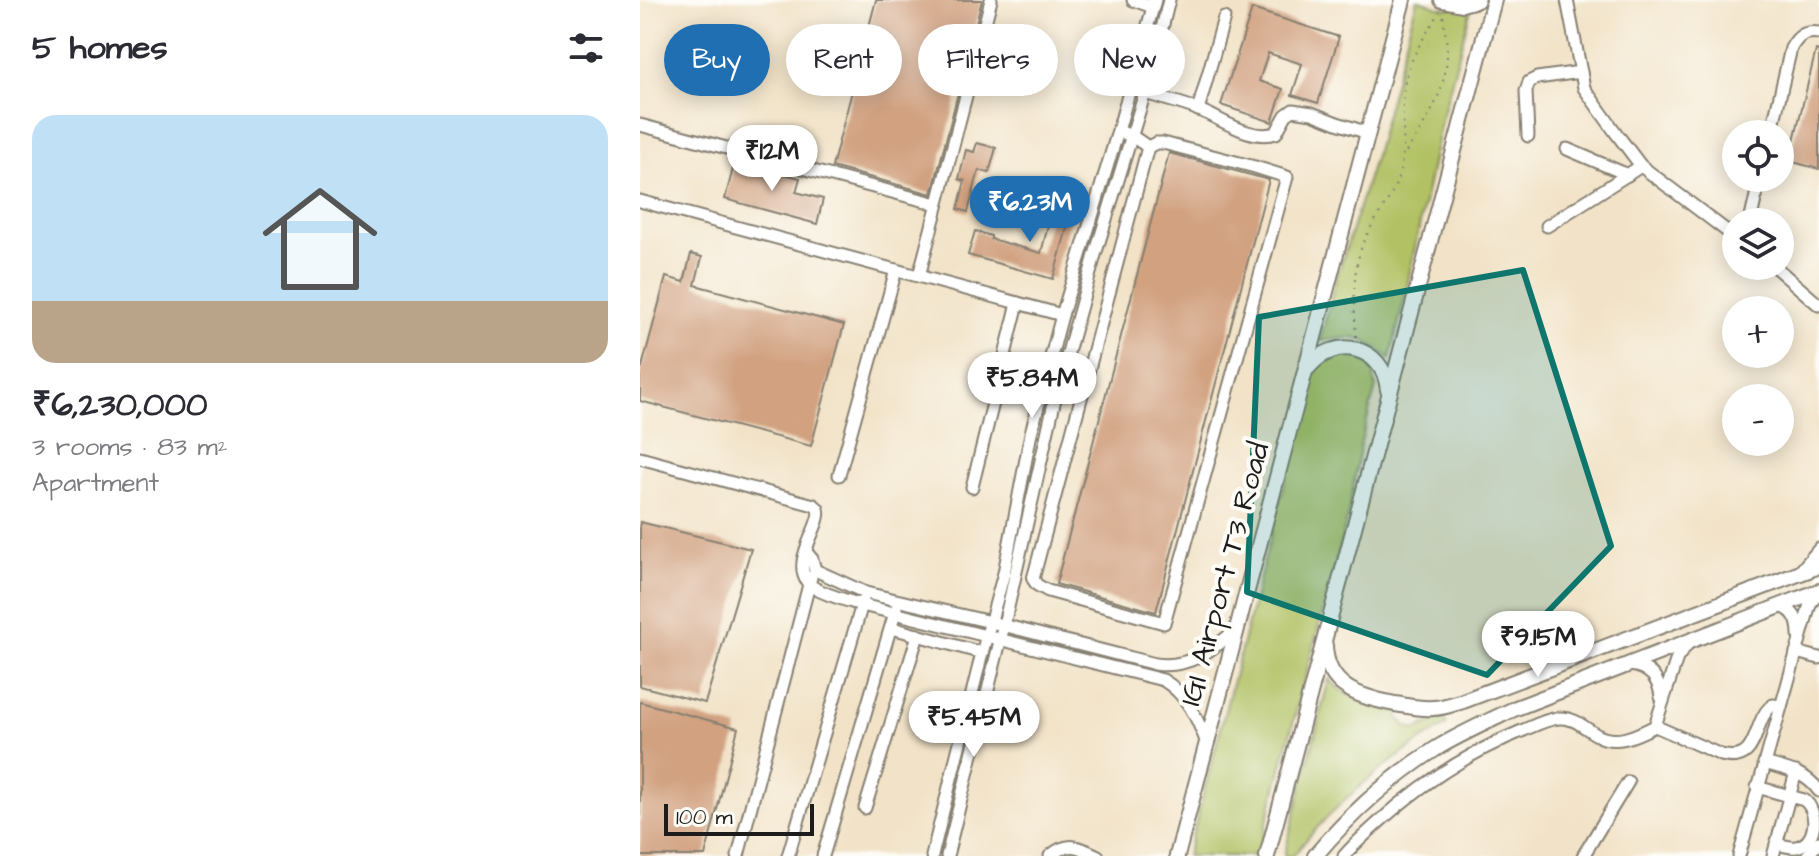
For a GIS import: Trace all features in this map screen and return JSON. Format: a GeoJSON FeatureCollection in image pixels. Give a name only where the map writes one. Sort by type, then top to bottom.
{"type":"FeatureCollection","features":[{"type":"Feature","properties":{"kind":"main road","name":"IGI Airport T3 Road"},"geometry":{"type":"LineString","coordinates":[[1177,856],[1403,0]]}},
{"type":"Feature","properties":{"kind":"main road"},"geometry":{"type":"LineString","coordinates":[[1442,0],[1462,4],[1477,0]]}},
{"type":"Feature","properties":{"kind":"main road"},"geometry":{"type":"LineString","coordinates":[[1267,856],[1494,0]]}},
{"type":"Feature","properties":{"kind":"main road"},"geometry":{"type":"LineString","coordinates":[[1303,379],[1309,366],[1320,355],[1334,349],[1363,351],[1384,372],[1388,386],[1387,401]]}},
{"type":"Feature","properties":{"kind":"main road"},"geometry":{"type":"LineString","coordinates":[[1325,637],[1331,672],[1347,688],[1373,700],[1434,708],[1463,701],[1819,566]]}},
{"type":"Feature","properties":{"kind":"main road"},"geometry":{"type":"LineString","coordinates":[[1315,856],[1338,828],[1374,795],[1438,748],[1516,708],[1819,591]]}},
{"type":"Feature","properties":{"kind":"street"},"geometry":{"type":"LineString","coordinates":[[919,276],[991,0]]}},
{"type":"Feature","properties":{"kind":"street"},"geometry":{"type":"LineString","coordinates":[[932,856],[1004,573],[1031,433],[1062,315],[1154,4],[1133,0]]}},
{"type":"Feature","properties":{"kind":"street"},"geometry":{"type":"LineString","coordinates":[[1163,24],[1169,0]]}},
{"type":"Feature","properties":{"kind":"street"},"geometry":{"type":"LineString","coordinates":[[1567,0],[1584,88],[1641,166],[1722,227]]}},
{"type":"Feature","properties":{"kind":"street"},"geometry":{"type":"LineString","coordinates":[[1198,110],[1224,18]]}},
{"type":"Feature","properties":{"kind":"street"},"geometry":{"type":"LineString","coordinates":[[1774,120],[1791,48],[1803,33],[1819,33]]}},
{"type":"Feature","properties":{"kind":"street"},"geometry":{"type":"LineString","coordinates":[[1528,136],[1526,91],[1529,82],[1537,78],[1581,72]]}},
{"type":"Feature","properties":{"kind":"street"},"geometry":{"type":"LineString","coordinates":[[947,856],[1001,640],[1054,403],[1144,96]]}},
{"type":"Feature","properties":{"kind":"street"},"geometry":{"type":"LineString","coordinates":[[1154,96],[1198,110],[1252,134],[1276,133],[1286,115],[1293,110],[1312,113],[1368,133]]}},
{"type":"Feature","properties":{"kind":"street"},"geometry":{"type":"LineString","coordinates":[[640,125],[937,204]]}},
{"type":"Feature","properties":{"kind":"street"},"geometry":{"type":"LineString","coordinates":[[1118,131],[1148,147]]}},
{"type":"Feature","properties":{"kind":"street"},"geometry":{"type":"LineString","coordinates":[[1016,575],[1033,579],[1048,591],[1164,623],[1287,177],[1163,143],[1148,147],[1033,579]]}},
{"type":"Feature","properties":{"kind":"street"},"geometry":{"type":"LineString","coordinates":[[1567,149],[1628,175]]}},
{"type":"Feature","properties":{"kind":"street"},"geometry":{"type":"LineString","coordinates":[[1547,226],[1641,166]]}},
{"type":"Feature","properties":{"kind":"street"},"geometry":{"type":"LineString","coordinates":[[640,201],[1062,315]]}},
{"type":"Feature","properties":{"kind":"street"},"geometry":{"type":"LineString","coordinates":[[839,475],[896,270]]}},
{"type":"Feature","properties":{"kind":"street"},"geometry":{"type":"LineString","coordinates":[[1790,280],[1819,305]]}},
{"type":"Feature","properties":{"kind":"street"},"geometry":{"type":"LineString","coordinates":[[972,487],[1018,303]]}},
{"type":"Feature","properties":{"kind":"street"},"geometry":{"type":"LineString","coordinates":[[640,458],[817,507],[818,516],[803,560],[808,583],[820,591],[895,614],[1163,680],[1191,706],[1207,743]]}},
{"type":"Feature","properties":{"kind":"street"},"geometry":{"type":"LineString","coordinates":[[1796,575],[1819,549]]}},
{"type":"Feature","properties":{"kind":"street"},"geometry":{"type":"LineString","coordinates":[[738,856],[808,583],[815,570],[806,552]]}},
{"type":"Feature","properties":{"kind":"street"},"geometry":{"type":"LineString","coordinates":[[815,570],[866,593],[1166,665],[1186,662],[1206,654],[1237,629]]}},
{"type":"Feature","properties":{"kind":"street"},"geometry":{"type":"LineString","coordinates":[[1739,856],[1810,604],[1819,591]]}},
{"type":"Feature","properties":{"kind":"street"},"geometry":{"type":"LineString","coordinates":[[788,856],[866,593]]}},
{"type":"Feature","properties":{"kind":"street"},"geometry":{"type":"LineString","coordinates":[[823,856],[898,600]]}},
{"type":"Feature","properties":{"kind":"street"},"geometry":{"type":"LineString","coordinates":[[1778,606],[1789,609],[1795,617],[1799,630],[1798,648]]}},
{"type":"Feature","properties":{"kind":"street"},"geometry":{"type":"LineString","coordinates":[[892,628],[982,653]]}},
{"type":"Feature","properties":{"kind":"street"},"geometry":{"type":"LineString","coordinates":[[865,808],[918,635]]}},
{"type":"Feature","properties":{"kind":"street"},"geometry":{"type":"LineString","coordinates":[[1655,726],[1677,658],[1691,640]]}},
{"type":"Feature","properties":{"kind":"street"},"geometry":{"type":"LineString","coordinates":[[1798,648],[1819,658]]}},
{"type":"Feature","properties":{"kind":"street"},"geometry":{"type":"LineString","coordinates":[[1621,666],[1639,666],[1653,675],[1660,686],[1661,706]]}},
{"type":"Feature","properties":{"kind":"street"},"geometry":{"type":"LineString","coordinates":[[1344,856],[1405,799],[1460,761],[1543,722],[1558,718],[1578,722],[1601,737],[1615,740],[1631,737],[1655,726],[1732,757],[1742,754],[1751,746],[1766,710],[1773,705],[1781,706]]}},
{"type":"Feature","properties":{"kind":"street"},"geometry":{"type":"LineString","coordinates":[[1764,763],[1796,772],[1819,791]]}},
{"type":"Feature","properties":{"kind":"street"},"geometry":{"type":"LineString","coordinates":[[1773,856],[1796,772]]}},
{"type":"Feature","properties":{"kind":"street"},"geometry":{"type":"LineString","coordinates":[[1583,856],[1628,782]]}},
{"type":"Feature","properties":{"kind":"street"},"geometry":{"type":"LineString","coordinates":[[1757,787],[1804,800],[1813,808],[1815,824],[1804,844],[1790,848],[1776,844]]}},
{"type":"Feature","properties":{"kind":"street"},"geometry":{"type":"LineString","coordinates":[[1807,856],[1819,842]]}},
{"type":"Feature","properties":{"kind":"street"},"geometry":{"type":"LineString","coordinates":[[1050,856],[1063,847],[1072,846],[1098,856]]}},
{"type":"Feature","properties":{"kind":"path"},"geometry":{"type":"LineString","coordinates":[[1356,338],[1353,290],[1356,265],[1369,230],[1396,186],[1405,141],[1403,103],[1406,78],[1418,45],[1443,8],[1447,47],[1444,78],[1431,113],[1403,156]]}},
{"type":"Feature","properties":{"kind":"highlighted area"},"geometry":{"type":"Polygon","coordinates":[[[1523,270],[1611,546],[1487,675],[1247,592],[1259,317],[1523,270]]]}},
{"type":"Feature","properties":{"kind":"green space"},"geometry":{"type":"Polygon","coordinates":[[[1417,0],[1443,8],[1472,5],[1441,121],[1390,359],[1373,345],[1358,339],[1320,341],[1417,0]]]}},
{"type":"Feature","properties":{"kind":"green space"},"geometry":{"type":"Polygon","coordinates":[[[1338,355],[1353,355],[1362,359],[1370,366],[1376,387],[1361,442],[1348,515],[1258,856],[1187,856],[1313,375],[1320,364],[1338,355]]]}},
{"type":"Feature","properties":{"kind":"green space"},"geometry":{"type":"Polygon","coordinates":[[[1329,679],[1353,698],[1399,712],[1399,718],[1414,730],[1444,718],[1447,725],[1364,783],[1327,817],[1293,856],[1284,856],[1329,679]]]}},
{"type":"Feature","properties":{"kind":"building"},"geometry":{"type":"Polygon","coordinates":[[[876,0],[982,0],[976,24],[918,24],[918,96],[957,96],[932,194],[832,167],[851,96],[902,96],[902,24],[870,24],[876,0]]]}},
{"type":"Feature","properties":{"kind":"building"},"geometry":{"type":"Polygon","coordinates":[[[1252,9],[1339,37],[1318,103],[1292,95],[1302,64],[1268,53],[1259,81],[1283,89],[1272,122],[1221,105],[1252,9]]]}},
{"type":"Feature","properties":{"kind":"building"},"geometry":{"type":"Polygon","coordinates":[[[1816,50],[1819,51],[1819,169],[1794,162],[1794,140],[1816,50]]]}},
{"type":"Feature","properties":{"kind":"building"},"geometry":{"type":"Polygon","coordinates":[[[977,143],[996,148],[989,173],[979,170],[968,212],[958,209],[965,181],[959,179],[966,150],[974,152],[977,143]]]}},
{"type":"Feature","properties":{"kind":"building"},"geometry":{"type":"Polygon","coordinates":[[[1169,153],[1269,180],[1156,612],[1056,584],[1169,153]]]}},
{"type":"Feature","properties":{"kind":"building"},"geometry":{"type":"Polygon","coordinates":[[[735,161],[800,178],[796,192],[823,199],[817,224],[725,199],[735,161]]]}},
{"type":"Feature","properties":{"kind":"building"},"geometry":{"type":"Polygon","coordinates":[[[1065,184],[1078,188],[1053,279],[968,255],[975,231],[991,236],[991,239],[1041,253],[1050,218],[1055,219],[1065,184]]]}},
{"type":"Feature","properties":{"kind":"building"},"geometry":{"type":"Polygon","coordinates":[[[691,254],[702,257],[695,285],[844,325],[811,446],[640,401],[640,367],[666,277],[684,282],[691,254]]]}},
{"type":"Feature","properties":{"kind":"building"},"geometry":{"type":"Polygon","coordinates":[[[640,522],[751,549],[705,703],[640,686],[640,522]]]}},
{"type":"Feature","properties":{"kind":"building"},"geometry":{"type":"Polygon","coordinates":[[[640,702],[738,728],[705,856],[640,856],[640,702]]]}}]}
